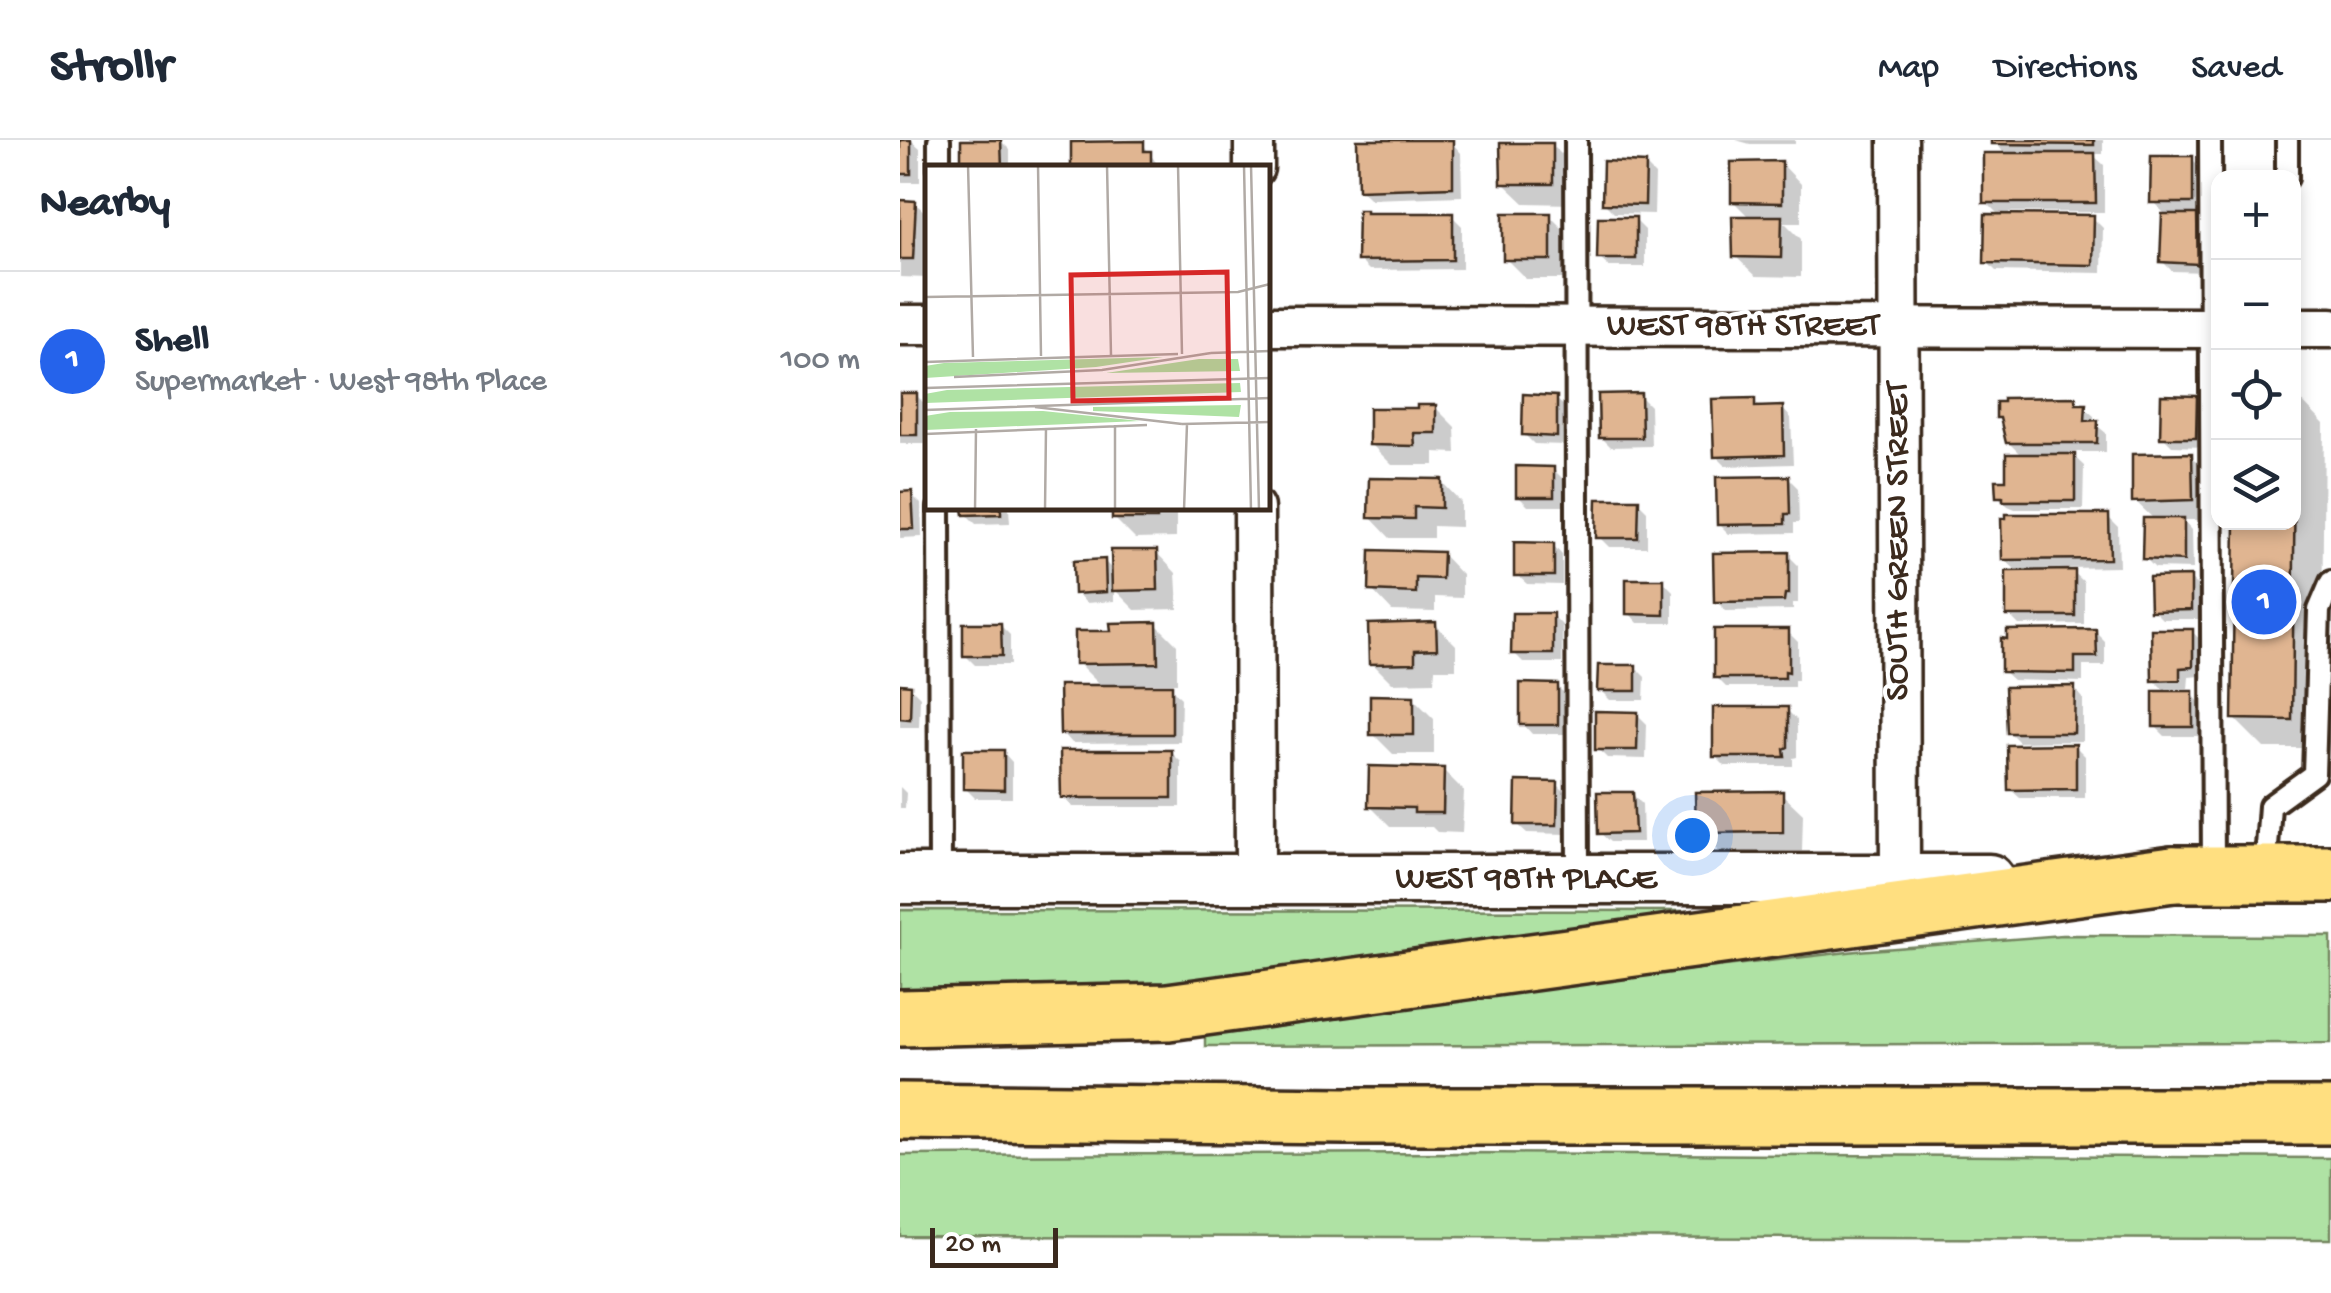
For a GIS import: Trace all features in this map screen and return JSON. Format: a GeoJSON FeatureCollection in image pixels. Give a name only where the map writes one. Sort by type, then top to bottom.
{"type":"FeatureCollection","features":[{"type":"Feature","properties":{"kind":"main road","name":"WEST 98TH PLACE"},"geometry":{"type":"LineString","coordinates":[[2217,874],[2331,874]]}},
{"type":"Feature","properties":{"kind":"main road"},"geometry":{"type":"LineString","coordinates":[[900,1018],[1168,1012],[2217,874]]}},
{"type":"Feature","properties":{"kind":"main road"},"geometry":{"type":"LineString","coordinates":[[900,1111],[1384,1116],[2331,1116]]}},
{"type":"Feature","properties":{"kind":"street","name":"SOUTH GREEN STREET"},"geometry":{"type":"LineString","coordinates":[[1898,140],[1900,881]]}},
{"type":"Feature","properties":{"kind":"street","name":"WEST 98TH STREET"},"geometry":{"type":"LineString","coordinates":[[1270,326],[2211,328]]}},
{"type":"Feature","properties":{"kind":"street"},"geometry":{"type":"LineString","coordinates":[[2301,328],[2331,328]]}},
{"type":"Feature","properties":{"kind":"street"},"geometry":{"type":"LineString","coordinates":[[1254,510],[1255,879]]}},
{"type":"Feature","properties":{"kind":"street","name":"WEST 98TH PLACE"},"geometry":{"type":"LineString","coordinates":[[920,878],[1900,881],[2217,874]]}},
{"type":"Feature","properties":{"kind":"lane"},"geometry":{"type":"LineString","coordinates":[[1576,140],[1578,881]]}},
{"type":"Feature","properties":{"kind":"lane"},"geometry":{"type":"LineString","coordinates":[[2210,140],[2213,260]]}},
{"type":"Feature","properties":{"kind":"lane"},"geometry":{"type":"LineString","coordinates":[[2287,140],[2287,170]]}},
{"type":"Feature","properties":{"kind":"lane"},"geometry":{"type":"LineString","coordinates":[[2214,350],[2217,874]]}},
{"type":"Feature","properties":{"kind":"lane"},"geometry":{"type":"LineString","coordinates":[[920,878],[939,510]]}},
{"type":"Feature","properties":{"kind":"lane"},"geometry":{"type":"LineString","coordinates":[[2217,874],[2270,806],[2314,774],[2318,610],[2331,582]]}},
{"type":"Feature","properties":{"kind":"green space"},"geometry":{"type":"Polygon","coordinates":[[[900,910],[1730,911],[1729,923],[1117,991],[900,1002],[900,910]]]}},
{"type":"Feature","properties":{"kind":"green space"},"geometry":{"type":"Polygon","coordinates":[[[2063,935],[2331,936],[2331,1043],[1205,1046],[1205,1025],[1857,951],[2063,935]]]}},
{"type":"Feature","properties":{"kind":"green space"},"geometry":{"type":"Polygon","coordinates":[[[1464,1153],[2331,1158],[2331,1239],[900,1236],[900,1155],[1464,1153]]]}},
{"type":"Feature","properties":{"kind":"building"},"geometry":{"type":"Polygon","coordinates":[[[900,140],[911,140],[911,174],[900,174],[900,140]]]}},
{"type":"Feature","properties":{"kind":"building"},"geometry":{"type":"Polygon","coordinates":[[[961,140],[1001,140],[1002,165],[961,165],[961,140]]]}},
{"type":"Feature","properties":{"kind":"building"},"geometry":{"type":"Polygon","coordinates":[[[1357,140],[1453,140],[1453,187],[1358,190],[1357,140]]]}},
{"type":"Feature","properties":{"kind":"building"},"geometry":{"type":"Polygon","coordinates":[[[1991,140],[2094,140],[2094,145],[1991,144],[1991,140]]]}},
{"type":"Feature","properties":{"kind":"building"},"geometry":{"type":"Polygon","coordinates":[[[1144,141],[1144,151],[1151,151],[1151,165],[1071,165],[1071,142],[1144,141]]]}},
{"type":"Feature","properties":{"kind":"building"},"geometry":{"type":"Polygon","coordinates":[[[1500,143],[1553,143],[1553,184],[1501,184],[1500,143]]]}},
{"type":"Feature","properties":{"kind":"building"},"geometry":{"type":"Polygon","coordinates":[[[1983,153],[2095,153],[2096,203],[1983,203],[1983,153]]]}},
{"type":"Feature","properties":{"kind":"building"},"geometry":{"type":"Polygon","coordinates":[[[2151,156],[2193,156],[2193,203],[2150,203],[2151,156]]]}},
{"type":"Feature","properties":{"kind":"building"},"geometry":{"type":"Polygon","coordinates":[[[1603,161],[1646,163],[1645,205],[1602,204],[1603,161]]]}},
{"type":"Feature","properties":{"kind":"building"},"geometry":{"type":"Polygon","coordinates":[[[1782,161],[1782,203],[1731,202],[1731,162],[1782,161]]]}},
{"type":"Feature","properties":{"kind":"building"},"geometry":{"type":"Polygon","coordinates":[[[900,200],[916,201],[913,259],[900,259],[900,200]]]}},
{"type":"Feature","properties":{"kind":"building"},"geometry":{"type":"Polygon","coordinates":[[[1358,210],[1453,213],[1453,260],[1357,261],[1358,210]]]}},
{"type":"Feature","properties":{"kind":"building"},"geometry":{"type":"Polygon","coordinates":[[[1503,213],[1551,213],[1551,260],[1503,260],[1503,213]]]}},
{"type":"Feature","properties":{"kind":"building"},"geometry":{"type":"Polygon","coordinates":[[[1985,214],[2094,215],[2093,265],[1984,263],[1985,214]]]}},
{"type":"Feature","properties":{"kind":"building"},"geometry":{"type":"Polygon","coordinates":[[[2162,214],[2197,214],[2198,264],[2160,262],[2162,214]]]}},
{"type":"Feature","properties":{"kind":"building"},"geometry":{"type":"Polygon","coordinates":[[[1732,216],[1782,216],[1781,258],[1733,257],[1732,216]]]}},
{"type":"Feature","properties":{"kind":"building"},"geometry":{"type":"Polygon","coordinates":[[[1598,217],[1636,217],[1636,259],[1597,259],[1598,217]]]}},
{"type":"Feature","properties":{"kind":"building"},"geometry":{"type":"Polygon","coordinates":[[[900,393],[917,393],[917,435],[900,435],[900,393]]]}},
{"type":"Feature","properties":{"kind":"building"},"geometry":{"type":"Polygon","coordinates":[[[1641,393],[1642,438],[1599,438],[1598,394],[1641,393]]]}},
{"type":"Feature","properties":{"kind":"building"},"geometry":{"type":"Polygon","coordinates":[[[1523,394],[1557,396],[1557,437],[1522,435],[1523,394]]]}},
{"type":"Feature","properties":{"kind":"building"},"geometry":{"type":"Polygon","coordinates":[[[2161,395],[2197,396],[2196,438],[2160,438],[2161,395]]]}},
{"type":"Feature","properties":{"kind":"building"},"geometry":{"type":"Polygon","coordinates":[[[2076,397],[2076,404],[2086,404],[2085,421],[2098,420],[2097,443],[2006,443],[2000,418],[1996,418],[1996,402],[2003,402],[2003,398],[2076,397]]]}},
{"type":"Feature","properties":{"kind":"building"},"geometry":{"type":"Polygon","coordinates":[[[1755,398],[1755,407],[1783,406],[1784,455],[1714,457],[1712,399],[1755,398]]]}},
{"type":"Feature","properties":{"kind":"building"},"geometry":{"type":"Polygon","coordinates":[[[1436,405],[1436,433],[1414,433],[1415,446],[1369,445],[1369,408],[1436,405]]]}},
{"type":"Feature","properties":{"kind":"building"},"geometry":{"type":"Polygon","coordinates":[[[2192,453],[2193,500],[2132,502],[2132,454],[2192,453]]]}},
{"type":"Feature","properties":{"kind":"building"},"geometry":{"type":"Polygon","coordinates":[[[2006,454],[2075,454],[2075,501],[2003,501],[2003,497],[1996,497],[1995,480],[2006,480],[2006,454]]]}},
{"type":"Feature","properties":{"kind":"building"},"geometry":{"type":"Polygon","coordinates":[[[1516,466],[1554,467],[1554,497],[1516,497],[1516,466]]]}},
{"type":"Feature","properties":{"kind":"building"},"geometry":{"type":"Polygon","coordinates":[[[1789,476],[1790,514],[1785,514],[1785,524],[1717,525],[1716,477],[1789,476]]]}},
{"type":"Feature","properties":{"kind":"building"},"geometry":{"type":"Polygon","coordinates":[[[1369,478],[1442,479],[1442,508],[1414,507],[1414,519],[1368,518],[1369,478]]]}},
{"type":"Feature","properties":{"kind":"building"},"geometry":{"type":"Polygon","coordinates":[[[912,491],[914,529],[900,529],[900,492],[912,491]]]}},
{"type":"Feature","properties":{"kind":"building"},"geometry":{"type":"Polygon","coordinates":[[[1597,499],[1639,499],[1638,538],[1596,538],[1597,499]]]}},
{"type":"Feature","properties":{"kind":"building"},"geometry":{"type":"Polygon","coordinates":[[[963,510],[1001,510],[1001,514],[964,515],[963,510]]]}},
{"type":"Feature","properties":{"kind":"building"},"geometry":{"type":"Polygon","coordinates":[[[1112,510],[1157,510],[1157,519],[1112,519],[1112,510]]]}},
{"type":"Feature","properties":{"kind":"building"},"geometry":{"type":"Polygon","coordinates":[[[2006,514],[2109,514],[2110,559],[2002,560],[2001,518],[2006,518],[2006,514]]]}},
{"type":"Feature","properties":{"kind":"building"},"geometry":{"type":"Polygon","coordinates":[[[2143,518],[2184,518],[2184,561],[2142,559],[2143,518]]]}},
{"type":"Feature","properties":{"kind":"building"},"geometry":{"type":"Polygon","coordinates":[[[2235,530],[2294,530],[2292,720],[2232,719],[2235,530]]]}},
{"type":"Feature","properties":{"kind":"building"},"geometry":{"type":"Polygon","coordinates":[[[1514,542],[1554,543],[1554,576],[1514,576],[1514,542]]]}},
{"type":"Feature","properties":{"kind":"building"},"geometry":{"type":"Polygon","coordinates":[[[1111,550],[1157,550],[1158,590],[1112,591],[1111,550]]]}},
{"type":"Feature","properties":{"kind":"building"},"geometry":{"type":"Polygon","coordinates":[[[1370,550],[1443,552],[1442,579],[1416,578],[1416,593],[1369,591],[1370,550]]]}},
{"type":"Feature","properties":{"kind":"building"},"geometry":{"type":"Polygon","coordinates":[[[1789,552],[1789,594],[1785,594],[1784,601],[1714,602],[1713,553],[1789,552]]]}},
{"type":"Feature","properties":{"kind":"building"},"geometry":{"type":"Polygon","coordinates":[[[1105,559],[1106,592],[1074,594],[1073,561],[1105,559]]]}},
{"type":"Feature","properties":{"kind":"building"},"geometry":{"type":"Polygon","coordinates":[[[2075,570],[2075,616],[2006,616],[2006,571],[2075,570]]]}},
{"type":"Feature","properties":{"kind":"building"},"geometry":{"type":"Polygon","coordinates":[[[2191,576],[2191,610],[2150,611],[2149,577],[2191,576]]]}},
{"type":"Feature","properties":{"kind":"building"},"geometry":{"type":"Polygon","coordinates":[[[1626,579],[1664,579],[1664,615],[1626,614],[1626,579]]]}},
{"type":"Feature","properties":{"kind":"building"},"geometry":{"type":"Polygon","coordinates":[[[1512,613],[1553,613],[1553,654],[1511,654],[1512,613]]]}},
{"type":"Feature","properties":{"kind":"building"},"geometry":{"type":"Polygon","coordinates":[[[1157,622],[1158,663],[1075,664],[1075,631],[1111,631],[1110,623],[1157,622]]]}},
{"type":"Feature","properties":{"kind":"building"},"geometry":{"type":"Polygon","coordinates":[[[1436,622],[1437,649],[1415,650],[1415,663],[1369,664],[1368,624],[1436,622]]]}},
{"type":"Feature","properties":{"kind":"building"},"geometry":{"type":"Polygon","coordinates":[[[963,623],[1001,623],[1002,656],[963,656],[963,623]]]}},
{"type":"Feature","properties":{"kind":"building"},"geometry":{"type":"Polygon","coordinates":[[[1714,629],[1789,629],[1789,672],[1785,671],[1785,678],[1714,678],[1714,629]]]}},
{"type":"Feature","properties":{"kind":"building"},"geometry":{"type":"Polygon","coordinates":[[[2096,629],[2097,657],[2075,657],[2075,673],[2001,672],[2001,638],[2007,639],[2007,630],[2096,629]]]}},
{"type":"Feature","properties":{"kind":"building"},"geometry":{"type":"Polygon","coordinates":[[[2151,629],[2193,629],[2193,667],[2180,668],[2180,680],[2152,681],[2151,629]]]}},
{"type":"Feature","properties":{"kind":"building"},"geometry":{"type":"Polygon","coordinates":[[[1598,665],[1636,665],[1636,691],[1597,691],[1598,665]]]}},
{"type":"Feature","properties":{"kind":"building"},"geometry":{"type":"Polygon","coordinates":[[[1520,683],[1558,684],[1558,725],[1520,725],[1520,683]]]}},
{"type":"Feature","properties":{"kind":"building"},"geometry":{"type":"Polygon","coordinates":[[[900,684],[911,685],[910,719],[900,718],[900,684]]]}},
{"type":"Feature","properties":{"kind":"building"},"geometry":{"type":"Polygon","coordinates":[[[1059,685],[1172,685],[1172,734],[1060,734],[1059,685]]]}},
{"type":"Feature","properties":{"kind":"building"},"geometry":{"type":"Polygon","coordinates":[[[2075,686],[2074,733],[2007,733],[2005,687],[2075,686]]]}},
{"type":"Feature","properties":{"kind":"building"},"geometry":{"type":"Polygon","coordinates":[[[2153,691],[2193,691],[2193,727],[2153,727],[2153,691]]]}},
{"type":"Feature","properties":{"kind":"building"},"geometry":{"type":"Polygon","coordinates":[[[1370,695],[1414,696],[1414,735],[1370,735],[1370,695]]]}},
{"type":"Feature","properties":{"kind":"building"},"geometry":{"type":"Polygon","coordinates":[[[1713,707],[1788,707],[1785,757],[1713,757],[1713,707]]]}},
{"type":"Feature","properties":{"kind":"building"},"geometry":{"type":"Polygon","coordinates":[[[1595,711],[1638,712],[1637,750],[1595,750],[1595,711]]]}},
{"type":"Feature","properties":{"kind":"building"},"geometry":{"type":"Polygon","coordinates":[[[2076,744],[2076,789],[2008,790],[2007,745],[2076,744]]]}},
{"type":"Feature","properties":{"kind":"building"},"geometry":{"type":"Polygon","coordinates":[[[963,750],[1004,750],[1004,790],[963,789],[963,750]]]}},
{"type":"Feature","properties":{"kind":"building"},"geometry":{"type":"Polygon","coordinates":[[[1060,750],[1172,750],[1172,798],[1061,798],[1060,750]]]}},
{"type":"Feature","properties":{"kind":"building"},"geometry":{"type":"Polygon","coordinates":[[[1369,766],[1444,768],[1443,813],[1368,807],[1369,766]]]}},
{"type":"Feature","properties":{"kind":"building"},"geometry":{"type":"Polygon","coordinates":[[[1516,781],[1558,782],[1557,825],[1515,825],[1516,781]]]}},
{"type":"Feature","properties":{"kind":"building"},"geometry":{"type":"Polygon","coordinates":[[[1783,791],[1783,832],[1696,833],[1695,792],[1783,791]]]}},
{"type":"Feature","properties":{"kind":"building"},"geometry":{"type":"Polygon","coordinates":[[[1597,792],[1633,792],[1635,833],[1598,834],[1597,792]]]}},
{"type":"Feature","properties":{"kind":"place","name":"Shell"},"geometry":{"type":"Point","coordinates":[2264,602]}}]}
